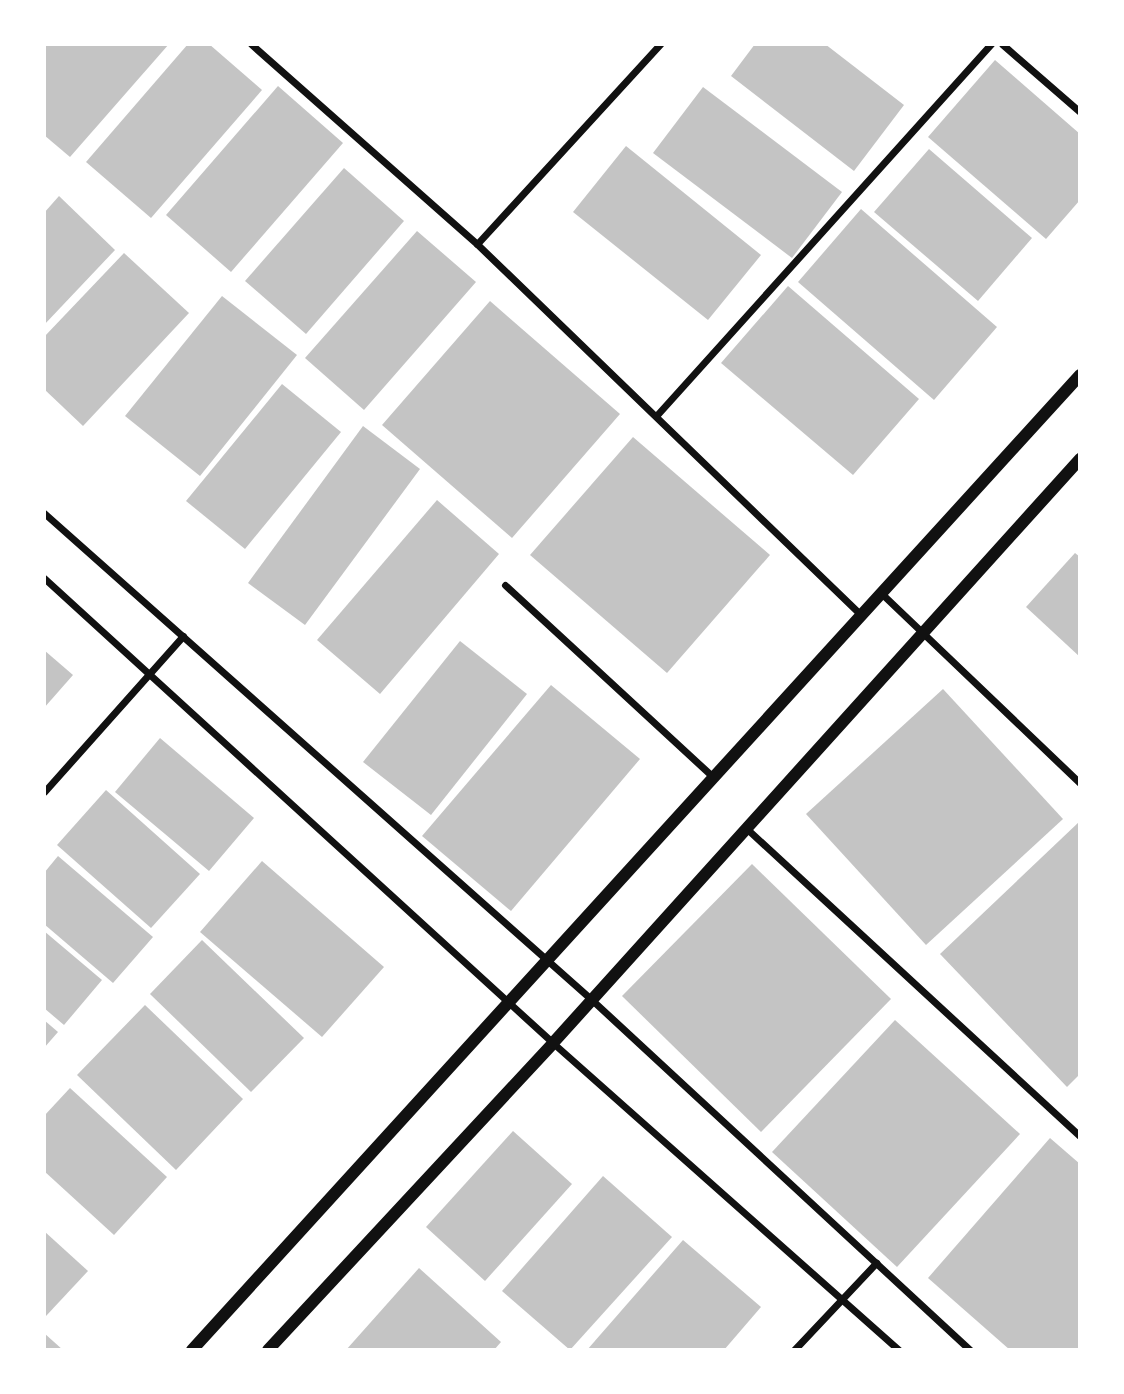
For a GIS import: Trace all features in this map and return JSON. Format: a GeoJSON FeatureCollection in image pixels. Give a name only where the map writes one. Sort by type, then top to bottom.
{"type":"FeatureCollection","features":[{"type":"Feature","properties":{"kind":"street"},"geometry":{"type":"LineString","coordinates":[[251,44],[477,244],[861,615]]}},
{"type":"Feature","properties":{"kind":"street"},"geometry":{"type":"LineString","coordinates":[[477,244],[660,44]]}},
{"type":"Feature","properties":{"kind":"street"},"geometry":{"type":"LineString","coordinates":[[656,416],[991,44]]}},
{"type":"Feature","properties":{"kind":"street"},"geometry":{"type":"LineString","coordinates":[[1002,44],[1080,112]]}},
{"type":"Feature","properties":{"kind":"street"},"geometry":{"type":"LineString","coordinates":[[192,1350],[1080,375]]}},
{"type":"Feature","properties":{"kind":"street"},"geometry":{"type":"LineString","coordinates":[[268,1350],[553,1043],[1080,459]]}},
{"type":"Feature","properties":{"kind":"street"},"geometry":{"type":"LineString","coordinates":[[44,513],[592,1000],[970,1350]]}},
{"type":"Feature","properties":{"kind":"street"},"geometry":{"type":"LineString","coordinates":[[44,578],[553,1043],[899,1350]]}},
{"type":"Feature","properties":{"kind":"street"},"geometry":{"type":"LineString","coordinates":[[505,585],[713,777]]}},
{"type":"Feature","properties":{"kind":"street"},"geometry":{"type":"LineString","coordinates":[[881,593],[1080,782]]}},
{"type":"Feature","properties":{"kind":"street"},"geometry":{"type":"LineString","coordinates":[[44,792],[151,676],[183,636]]}},
{"type":"Feature","properties":{"kind":"street"},"geometry":{"type":"LineString","coordinates":[[746,828],[1080,1136]]}},
{"type":"Feature","properties":{"kind":"street"},"geometry":{"type":"LineString","coordinates":[[794,1350],[876,1263]]}},
{"type":"Feature","properties":{"kind":"building"},"geometry":{"type":"Polygon","coordinates":[[[44,44],[169,44],[70,157],[44,135],[44,44]]]}},
{"type":"Feature","properties":{"kind":"building"},"geometry":{"type":"Polygon","coordinates":[[[188,44],[209,44],[262,90],[151,218],[86,162],[188,44]]]}},
{"type":"Feature","properties":{"kind":"building"},"geometry":{"type":"Polygon","coordinates":[[[755,44],[825,44],[904,105],[854,171],[731,76],[755,44]]]}},
{"type":"Feature","properties":{"kind":"building"},"geometry":{"type":"Polygon","coordinates":[[[995,60],[1080,134],[1080,200],[1046,239],[928,137],[995,60]]]}},
{"type":"Feature","properties":{"kind":"building"},"geometry":{"type":"Polygon","coordinates":[[[278,86],[343,143],[231,272],[166,215],[278,86]]]}},
{"type":"Feature","properties":{"kind":"building"},"geometry":{"type":"Polygon","coordinates":[[[703,87],[842,192],[792,258],[653,153],[703,87]]]}},
{"type":"Feature","properties":{"kind":"building"},"geometry":{"type":"Polygon","coordinates":[[[626,146],[761,255],[708,320],[573,212],[626,146]]]}},
{"type":"Feature","properties":{"kind":"building"},"geometry":{"type":"Polygon","coordinates":[[[929,149],[1032,238],[978,301],[874,212],[929,149]]]}},
{"type":"Feature","properties":{"kind":"building"},"geometry":{"type":"Polygon","coordinates":[[[344,168],[404,221],[306,334],[245,281],[344,168]]]}},
{"type":"Feature","properties":{"kind":"building"},"geometry":{"type":"Polygon","coordinates":[[[59,196],[115,250],[44,325],[44,213],[59,196]]]}},
{"type":"Feature","properties":{"kind":"building"},"geometry":{"type":"Polygon","coordinates":[[[861,209],[997,327],[934,400],[798,282],[861,209]]]}},
{"type":"Feature","properties":{"kind":"building"},"geometry":{"type":"Polygon","coordinates":[[[417,231],[476,282],[364,410],[305,358],[417,231]]]}},
{"type":"Feature","properties":{"kind":"building"},"geometry":{"type":"Polygon","coordinates":[[[124,253],[189,313],[83,426],[44,389],[44,337],[124,253]]]}},
{"type":"Feature","properties":{"kind":"building"},"geometry":{"type":"Polygon","coordinates":[[[788,286],[919,399],[853,475],[721,363],[788,286]]]}},
{"type":"Feature","properties":{"kind":"building"},"geometry":{"type":"Polygon","coordinates":[[[222,296],[297,355],[200,476],[125,416],[222,296]]]}},
{"type":"Feature","properties":{"kind":"building"},"geometry":{"type":"Polygon","coordinates":[[[490,301],[620,414],[512,538],[382,425],[490,301]]]}},
{"type":"Feature","properties":{"kind":"building"},"geometry":{"type":"Polygon","coordinates":[[[282,384],[341,432],[245,549],[186,501],[282,384]]]}},
{"type":"Feature","properties":{"kind":"building"},"geometry":{"type":"Polygon","coordinates":[[[363,426],[420,469],[305,625],[248,583],[363,426]]]}},
{"type":"Feature","properties":{"kind":"building"},"geometry":{"type":"Polygon","coordinates":[[[633,437],[770,555],[667,673],[530,555],[633,437]]]}},
{"type":"Feature","properties":{"kind":"building"},"geometry":{"type":"Polygon","coordinates":[[[437,500],[499,554],[380,694],[317,640],[437,500]]]}},
{"type":"Feature","properties":{"kind":"building"},"geometry":{"type":"Polygon","coordinates":[[[1075,553],[1080,557],[1080,657],[1026,607],[1075,553]]]}},
{"type":"Feature","properties":{"kind":"building"},"geometry":{"type":"Polygon","coordinates":[[[460,641],[527,694],[431,815],[363,762],[460,641]]]}},
{"type":"Feature","properties":{"kind":"building"},"geometry":{"type":"Polygon","coordinates":[[[44,650],[73,675],[44,708],[44,650]]]}},
{"type":"Feature","properties":{"kind":"building"},"geometry":{"type":"Polygon","coordinates":[[[551,685],[640,759],[511,911],[422,836],[551,685]]]}},
{"type":"Feature","properties":{"kind":"building"},"geometry":{"type":"Polygon","coordinates":[[[943,689],[1063,819],[926,945],[806,814],[943,689]]]}},
{"type":"Feature","properties":{"kind":"building"},"geometry":{"type":"Polygon","coordinates":[[[160,738],[254,818],[209,871],[115,792],[160,738]]]}},
{"type":"Feature","properties":{"kind":"building"},"geometry":{"type":"Polygon","coordinates":[[[106,790],[200,874],[151,928],[57,845],[106,790]]]}},
{"type":"Feature","properties":{"kind":"building"},"geometry":{"type":"Polygon","coordinates":[[[1080,821],[1080,1074],[1067,1087],[940,954],[1080,821]]]}},
{"type":"Feature","properties":{"kind":"building"},"geometry":{"type":"Polygon","coordinates":[[[58,856],[153,937],[113,983],[44,924],[44,873],[58,856]]]}},
{"type":"Feature","properties":{"kind":"building"},"geometry":{"type":"Polygon","coordinates":[[[262,861],[384,967],[322,1037],[200,932],[262,861]]]}},
{"type":"Feature","properties":{"kind":"building"},"geometry":{"type":"Polygon","coordinates":[[[752,864],[891,999],[761,1132],[622,996],[752,864]]]}},
{"type":"Feature","properties":{"kind":"building"},"geometry":{"type":"Polygon","coordinates":[[[44,931],[102,980],[64,1025],[44,1008],[44,931]]]}},
{"type":"Feature","properties":{"kind":"building"},"geometry":{"type":"Polygon","coordinates":[[[202,940],[304,1038],[251,1092],[150,994],[202,940]]]}},
{"type":"Feature","properties":{"kind":"building"},"geometry":{"type":"Polygon","coordinates":[[[145,1005],[243,1099],[176,1170],[77,1075],[145,1005]]]}},
{"type":"Feature","properties":{"kind":"building"},"geometry":{"type":"Polygon","coordinates":[[[44,1020],[58,1032],[44,1048],[44,1020]]]}},
{"type":"Feature","properties":{"kind":"building"},"geometry":{"type":"Polygon","coordinates":[[[895,1020],[1020,1134],[897,1267],[772,1152],[895,1020]]]}},
{"type":"Feature","properties":{"kind":"building"},"geometry":{"type":"Polygon","coordinates":[[[70,1088],[167,1177],[114,1235],[44,1171],[44,1116],[70,1088]]]}},
{"type":"Feature","properties":{"kind":"building"},"geometry":{"type":"Polygon","coordinates":[[[513,1131],[572,1184],[485,1281],[426,1227],[513,1131]]]}},
{"type":"Feature","properties":{"kind":"building"},"geometry":{"type":"Polygon","coordinates":[[[1050,1138],[1080,1164],[1080,1350],[1010,1350],[928,1278],[1050,1138]]]}},
{"type":"Feature","properties":{"kind":"building"},"geometry":{"type":"Polygon","coordinates":[[[603,1176],[672,1237],[570,1350],[502,1291],[603,1176]]]}},
{"type":"Feature","properties":{"kind":"building"},"geometry":{"type":"Polygon","coordinates":[[[44,1231],[88,1271],[46,1316],[44,1314],[44,1231]]]}},
{"type":"Feature","properties":{"kind":"building"},"geometry":{"type":"Polygon","coordinates":[[[683,1240],[761,1307],[724,1350],[587,1350],[683,1240]]]}},
{"type":"Feature","properties":{"kind":"building"},"geometry":{"type":"Polygon","coordinates":[[[419,1268],[501,1342],[494,1350],[346,1350],[419,1268]]]}},
{"type":"Feature","properties":{"kind":"building"},"geometry":{"type":"Polygon","coordinates":[[[44,1333],[63,1350],[44,1350],[44,1333]]]}}]}
